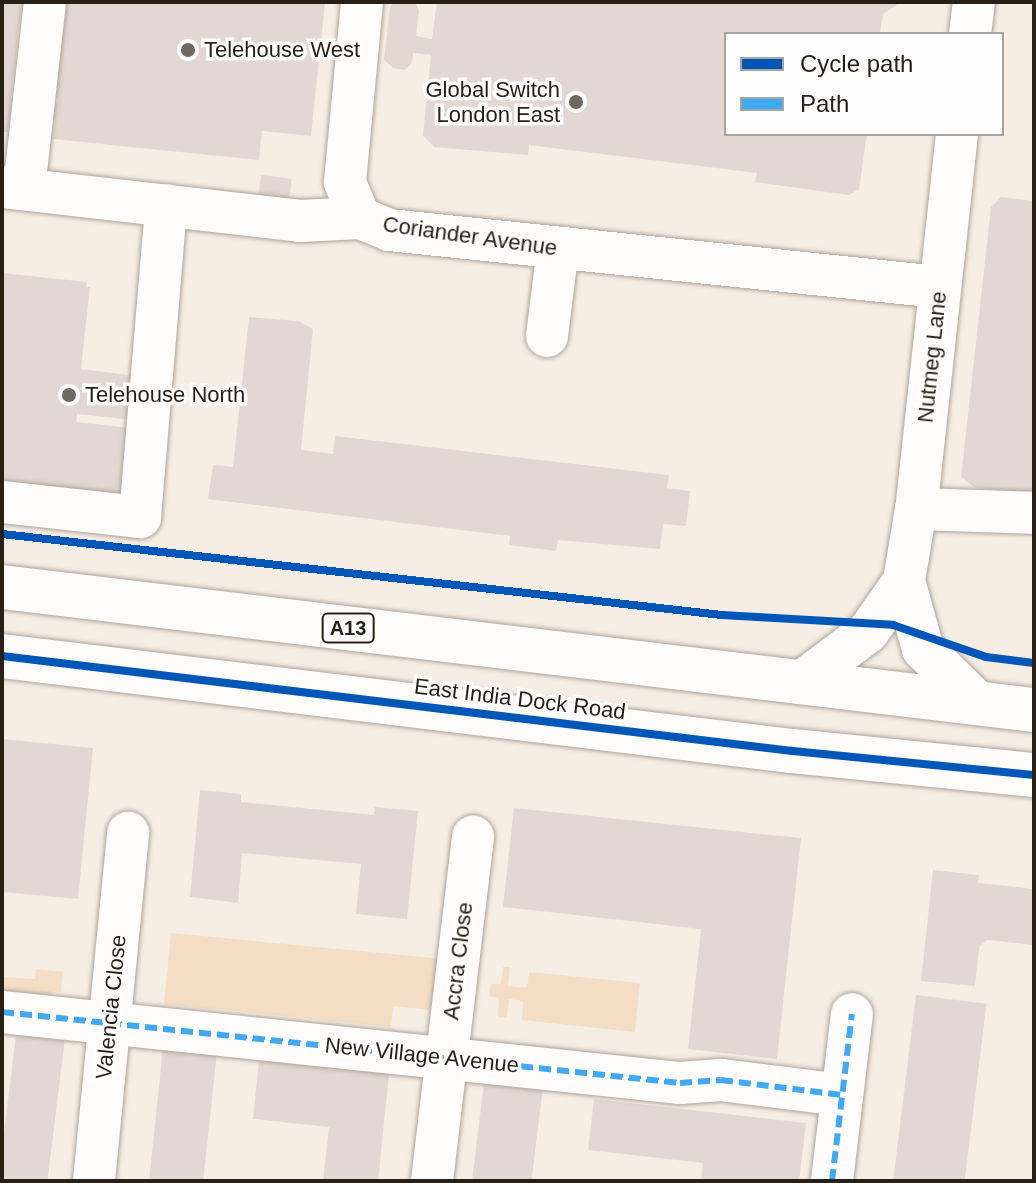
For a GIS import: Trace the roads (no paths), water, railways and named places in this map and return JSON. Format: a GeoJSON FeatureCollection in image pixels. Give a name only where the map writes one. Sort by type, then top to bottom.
{"type":"FeatureCollection","features":[{"type":"Feature","properties":{"kind":"highway","name":"A13"},"geometry":{"type":"LineString","coordinates":[[2,587],[1034,710]]}},
{"type":"Feature","properties":{"kind":"highway","name":"East India Dock Road"},"geometry":{"type":"LineString","coordinates":[[2,656],[792,751],[1034,775]]}},
{"type":"Feature","properties":{"kind":"street"},"geometry":{"type":"LineString","coordinates":[[13,188],[45,2]]}},
{"type":"Feature","properties":{"kind":"street"},"geometry":{"type":"LineString","coordinates":[[360,218],[345,182],[362,2]]}},
{"type":"Feature","properties":{"kind":"street"},"geometry":{"type":"LineString","coordinates":[[970,32],[974,2]]}},
{"type":"Feature","properties":{"kind":"street","name":"Nutmeg Lane"},"geometry":{"type":"LineString","coordinates":[[957,136],[916,509],[904,581],[923,649],[978,703]]}},
{"type":"Feature","properties":{"kind":"street","name":"Coriander Avenue"},"geometry":{"type":"LineString","coordinates":[[13,188],[300,221],[360,218],[389,230],[939,287]]}},
{"type":"Feature","properties":{"kind":"street"},"geometry":{"type":"LineString","coordinates":[[2,502],[140,517],[166,205]]}},
{"type":"Feature","properties":{"kind":"street"},"geometry":{"type":"LineString","coordinates":[[547,336],[558,248]]}},
{"type":"Feature","properties":{"kind":"street"},"geometry":{"type":"LineString","coordinates":[[916,509],[1034,513]]}},
{"type":"Feature","properties":{"kind":"street","name":"Nutmeg Lane"},"geometry":{"type":"LineString","coordinates":[[800,683],[868,632],[904,581]]}},
{"type":"Feature","properties":{"kind":"street","name":"Valencia Close"},"geometry":{"type":"LineString","coordinates":[[94,1181],[128,833]]}},
{"type":"Feature","properties":{"kind":"street","name":"Accra Close"},"geometry":{"type":"LineString","coordinates":[[432,1181],[473,836]]}},
{"type":"Feature","properties":{"kind":"street","name":"New Village Avenue"},"geometry":{"type":"LineString","coordinates":[[2,1012],[680,1083],[721,1080],[842,1095]]}},
{"type":"Feature","properties":{"kind":"street"},"geometry":{"type":"LineString","coordinates":[[832,1181],[852,1014]]}},
{"type":"Feature","properties":{"kind":"place","name":"Telehouse West"},"geometry":{"type":"Point","coordinates":[188,50]}},
{"type":"Feature","properties":{"kind":"place","name":"Global Switch London East"},"geometry":{"type":"Point","coordinates":[576,102]}},
{"type":"Feature","properties":{"kind":"place","name":"Telehouse North"},"geometry":{"type":"Point","coordinates":[69,395]}}]}
